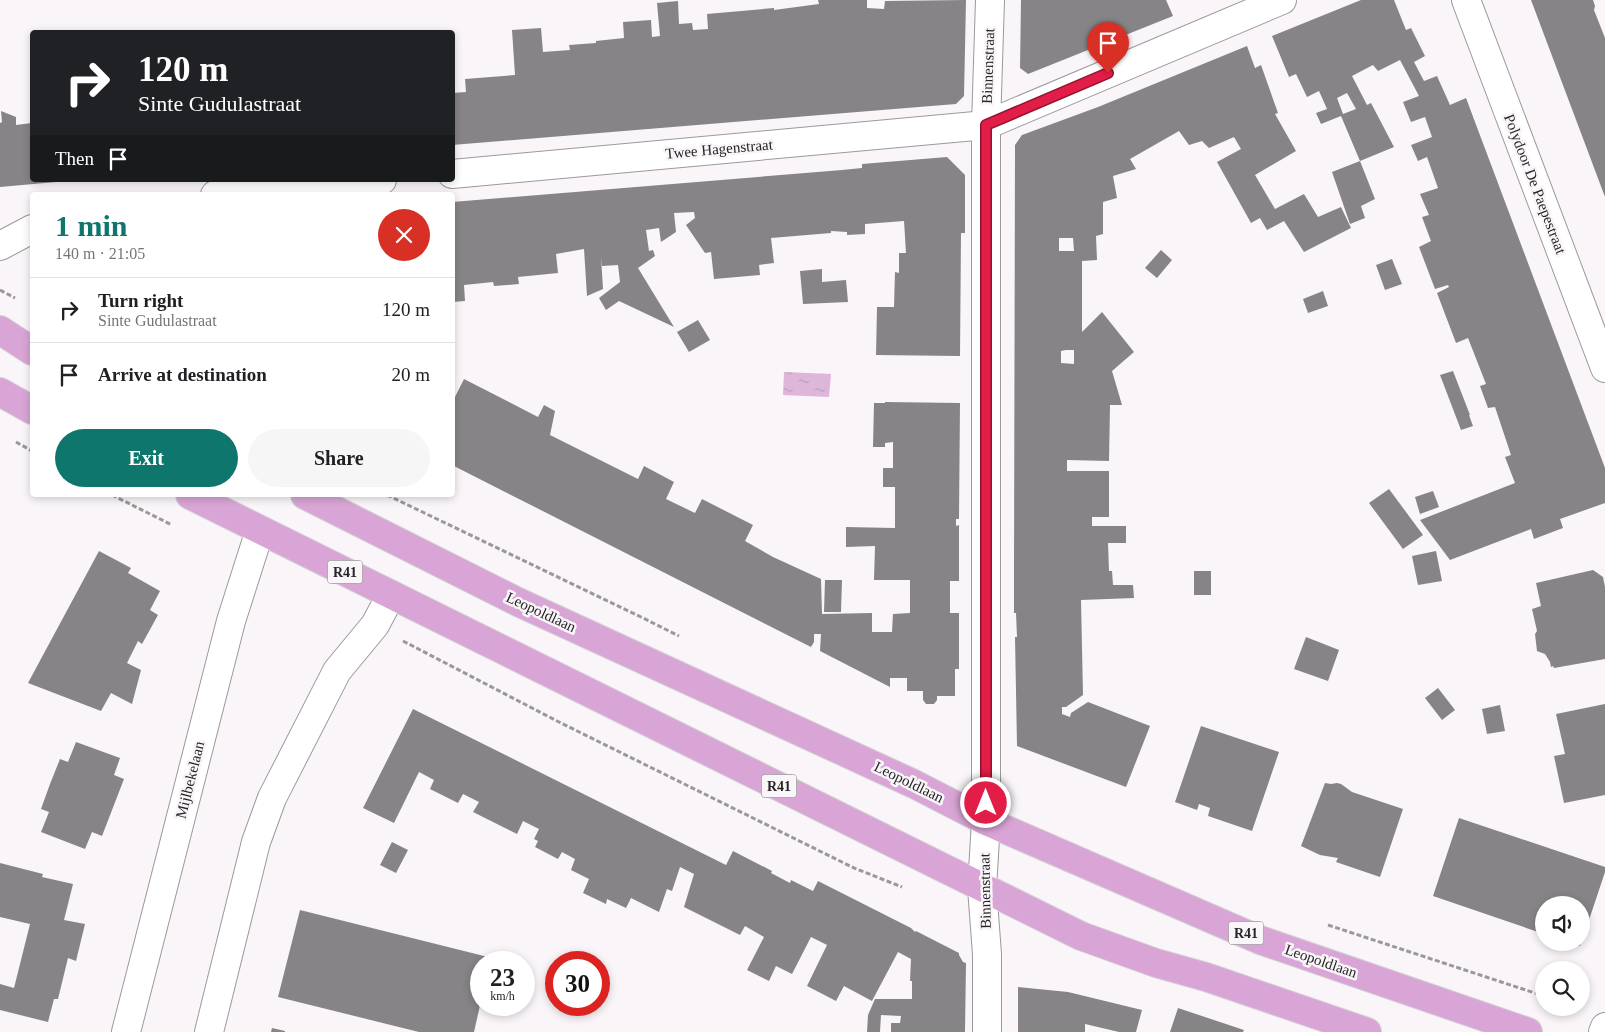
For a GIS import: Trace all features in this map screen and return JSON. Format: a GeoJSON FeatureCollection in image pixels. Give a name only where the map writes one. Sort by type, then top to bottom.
{"type":"FeatureCollection","features":[{"type":"Feature","properties":{"kind":"main road"},"geometry":{"type":"LineString","coordinates":[[0,330],[30,350]]}},
{"type":"Feature","properties":{"kind":"main road"},"geometry":{"type":"LineString","coordinates":[[0,392],[30,409]]}},
{"type":"Feature","properties":{"kind":"main road","name":"R41"},"geometry":{"type":"LineString","coordinates":[[194,497],[1081,936],[1156,963],[1206,977],[1367,1032]]}},
{"type":"Feature","properties":{"kind":"main road","name":"Leopoldlaan"},"geometry":{"type":"LineString","coordinates":[[309,497],[518,602],[914,784],[986,821],[1260,940],[1528,1032]]}},
{"type":"Feature","properties":{"kind":"street","name":"Binnenstraat"},"geometry":{"type":"LineString","coordinates":[[987,1032],[987,954],[982,888],[986,821],[986,125],[990,0]]}},
{"type":"Feature","properties":{"kind":"street","name":"Twee Hagenstraat"},"geometry":{"type":"LineString","coordinates":[[455,174],[986,125],[1282,0]]}},
{"type":"Feature","properties":{"kind":"street","name":"Polydoor De Paepestraat"},"geometry":{"type":"LineString","coordinates":[[1466,0],[1605,368]]}},
{"type":"Feature","properties":{"kind":"street"},"geometry":{"type":"LineString","coordinates":[[248,192],[360,182]]}},
{"type":"Feature","properties":{"kind":"street"},"geometry":{"type":"LineString","coordinates":[[0,246],[30,236]]}},
{"type":"Feature","properties":{"kind":"street","name":"Mijlbekelaan"},"geometry":{"type":"LineString","coordinates":[[126,1032],[231,621],[260,530]]}},
{"type":"Feature","properties":{"kind":"street"},"geometry":{"type":"LineString","coordinates":[[209,1032],[256,842],[272,798],[337,671],[375,625],[391,595]]}},
{"type":"Feature","properties":{"kind":"street"},"geometry":{"type":"LineString","coordinates":[[1603,1032],[1605,1027]]}},
{"type":"Feature","properties":{"kind":"path"},"geometry":{"type":"LineString","coordinates":[[1320,922],[1535,993]]}},
{"type":"Feature","properties":{"kind":"water"},"geometry":{"type":"Polygon","coordinates":[[[784,372],[831,374],[829,397],[783,395],[784,372]]]}},
{"type":"Feature","properties":{"kind":"building"},"geometry":{"type":"Polygon","coordinates":[[[818,0],[867,0],[867,8],[884,9],[885,1],[966,0],[964,96],[956,104],[455,145],[455,93],[466,92],[465,79],[515,75],[512,30],[541,28],[543,52],[570,50],[569,45],[624,38],[623,22],[651,20],[652,37],[660,36],[657,3],[678,1],[679,24],[692,23],[693,30],[708,29],[707,14],[774,8],[774,10],[819,4],[818,0]]]}},
{"type":"Feature","properties":{"kind":"building"},"geometry":{"type":"Polygon","coordinates":[[[1021,0],[1166,0],[1173,16],[1028,74],[1020,68],[1021,0]]]}},
{"type":"Feature","properties":{"kind":"building"},"geometry":{"type":"Polygon","coordinates":[[[1361,0],[1394,0],[1406,30],[1411,28],[1425,56],[1414,62],[1424,81],[1437,76],[1450,105],[1466,98],[1605,468],[1605,503],[1560,519],[1563,528],[1534,539],[1531,529],[1450,560],[1420,520],[1515,483],[1505,457],[1511,455],[1495,407],[1488,408],[1480,386],[1486,384],[1468,338],[1456,343],[1437,293],[1449,287],[1448,285],[1435,289],[1419,247],[1431,241],[1422,217],[1429,215],[1420,194],[1438,188],[1427,157],[1418,161],[1411,145],[1432,137],[1425,117],[1411,122],[1403,102],[1419,96],[1400,60],[1378,71],[1373,65],[1352,76],[1367,105],[1371,103],[1394,147],[1360,161],[1341,116],[1321,124],[1316,113],[1327,109],[1319,91],[1307,97],[1296,74],[1289,77],[1272,36],[1361,0]],[[1347,93],[1337,98],[1343,114],[1356,109],[1347,93]]]}},
{"type":"Feature","properties":{"kind":"building"},"geometry":{"type":"Polygon","coordinates":[[[1531,0],[1593,0],[1594,10],[1605,38],[1605,197],[1531,0]]]}},
{"type":"Feature","properties":{"kind":"building"},"geometry":{"type":"Polygon","coordinates":[[[1247,46],[1255,68],[1261,65],[1278,113],[1275,114],[1296,151],[1255,175],[1275,209],[1304,194],[1318,217],[1341,207],[1351,228],[1304,252],[1284,221],[1267,230],[1260,218],[1251,223],[1217,162],[1241,149],[1234,137],[1209,148],[1202,141],[1189,145],[1179,131],[1130,159],[1136,169],[1113,176],[1117,198],[1103,202],[1103,234],[1096,236],[1097,260],[1082,261],[1082,332],[1102,312],[1134,352],[1112,371],[1122,405],[1110,405],[1109,461],[1067,460],[1067,471],[1109,471],[1109,517],[1092,517],[1092,526],[1126,526],[1126,543],[1108,543],[1109,571],[1112,571],[1113,585],[1133,585],[1134,598],[1081,600],[1083,695],[1066,707],[1062,707],[1062,714],[1070,717],[1071,713],[1088,702],[1150,726],[1126,787],[1017,746],[1015,637],[1017,637],[1016,613],[1014,613],[1015,145],[1022,135],[1098,107],[1247,46]],[[1059,238],[1059,251],[1074,251],[1073,238],[1059,238]],[[1074,350],[1061,351],[1061,363],[1074,364],[1074,350]]]}},
{"type":"Feature","properties":{"kind":"building"},"geometry":{"type":"Polygon","coordinates":[[[1,111],[16,117],[16,125],[30,123],[30,182],[56,182],[0,187],[0,123],[2,122],[1,111]]]}},
{"type":"Feature","properties":{"kind":"building"},"geometry":{"type":"Polygon","coordinates":[[[947,157],[965,175],[965,233],[961,233],[960,356],[876,355],[877,307],[894,307],[895,272],[899,273],[899,253],[906,253],[904,221],[865,224],[865,234],[847,235],[847,232],[831,231],[831,233],[771,238],[774,263],[759,265],[760,275],[714,279],[711,252],[705,253],[686,225],[695,218],[694,212],[674,213],[676,232],[661,242],[659,228],[646,230],[649,251],[653,250],[655,256],[638,268],[674,327],[619,301],[606,310],[599,298],[620,282],[618,265],[602,266],[601,257],[603,289],[587,296],[584,249],[556,254],[558,273],[518,277],[519,284],[494,286],[493,282],[464,285],[465,301],[455,302],[455,202],[842,170],[862,168],[862,164],[947,157]]]}},
{"type":"Feature","properties":{"kind":"building"},"geometry":{"type":"Polygon","coordinates":[[[1360,161],[1375,199],[1361,206],[1365,218],[1350,224],[1332,172],[1360,161]]]}},
{"type":"Feature","properties":{"kind":"building"},"geometry":{"type":"Polygon","coordinates":[[[1161,250],[1172,260],[1157,278],[1145,268],[1161,250]]]}},
{"type":"Feature","properties":{"kind":"building"},"geometry":{"type":"Polygon","coordinates":[[[1392,259],[1402,284],[1385,290],[1376,265],[1392,259]]]}},
{"type":"Feature","properties":{"kind":"building"},"geometry":{"type":"Polygon","coordinates":[[[822,269],[822,282],[846,280],[848,302],[803,304],[800,271],[822,269]]]}},
{"type":"Feature","properties":{"kind":"building"},"geometry":{"type":"Polygon","coordinates":[[[1323,291],[1328,306],[1308,313],[1303,299],[1323,291]]]}},
{"type":"Feature","properties":{"kind":"building"},"geometry":{"type":"Polygon","coordinates":[[[698,320],[710,340],[689,352],[677,332],[698,320]]]}},
{"type":"Feature","properties":{"kind":"building"},"geometry":{"type":"Polygon","coordinates":[[[1453,371],[1473,426],[1461,430],[1440,375],[1453,371]]]}},
{"type":"Feature","properties":{"kind":"building"},"geometry":{"type":"Polygon","coordinates":[[[464,379],[538,417],[544,405],[555,411],[550,435],[638,479],[644,466],[674,482],[666,499],[695,513],[702,499],[753,525],[745,541],[773,557],[821,579],[822,614],[872,613],[872,632],[892,632],[893,614],[910,613],[910,580],[874,580],[875,546],[846,547],[846,527],[895,528],[895,487],[883,487],[883,468],[893,468],[893,442],[885,443],[885,447],[873,447],[874,403],[960,403],[959,519],[956,519],[956,526],[959,525],[959,581],[950,581],[950,613],[959,613],[959,669],[955,669],[955,696],[937,696],[934,704],[926,704],[923,700],[923,691],[907,691],[907,678],[890,678],[890,687],[820,651],[821,634],[814,634],[814,642],[811,647],[455,467],[455,397],[464,379]]]}},
{"type":"Feature","properties":{"kind":"building"},"geometry":{"type":"Polygon","coordinates":[[[1389,489],[1423,535],[1403,549],[1369,503],[1389,489]]]}},
{"type":"Feature","properties":{"kind":"building"},"geometry":{"type":"Polygon","coordinates":[[[1433,491],[1439,507],[1420,514],[1415,497],[1433,491]]]}},
{"type":"Feature","properties":{"kind":"building"},"geometry":{"type":"Polygon","coordinates":[[[99,551],[131,568],[128,573],[160,591],[150,610],[158,615],[142,644],[138,641],[127,663],[141,670],[132,704],[111,693],[101,711],[28,683],[99,551]]]}},
{"type":"Feature","properties":{"kind":"building"},"geometry":{"type":"Polygon","coordinates":[[[1436,551],[1442,581],[1418,585],[1412,556],[1436,551]]]}},
{"type":"Feature","properties":{"kind":"building"},"geometry":{"type":"Polygon","coordinates":[[[1593,570],[1603,577],[1605,587],[1605,659],[1551,667],[1545,654],[1537,651],[1535,634],[1537,631],[1532,609],[1541,606],[1536,583],[1593,570]]]}},
{"type":"Feature","properties":{"kind":"building"},"geometry":{"type":"Polygon","coordinates":[[[1194,571],[1211,571],[1211,595],[1194,595],[1194,571]]]}},
{"type":"Feature","properties":{"kind":"building"},"geometry":{"type":"Polygon","coordinates":[[[825,580],[842,580],[841,612],[824,612],[825,580]]]}},
{"type":"Feature","properties":{"kind":"building"},"geometry":{"type":"Polygon","coordinates":[[[1306,637],[1339,650],[1328,681],[1294,669],[1306,637]]]}},
{"type":"Feature","properties":{"kind":"building"},"geometry":{"type":"Polygon","coordinates":[[[1438,688],[1455,710],[1442,720],[1425,698],[1438,688]]]}},
{"type":"Feature","properties":{"kind":"building"},"geometry":{"type":"Polygon","coordinates":[[[1605,704],[1605,795],[1564,803],[1554,756],[1565,754],[1556,714],[1605,704]]]}},
{"type":"Feature","properties":{"kind":"building"},"geometry":{"type":"Polygon","coordinates":[[[1500,705],[1505,731],[1487,734],[1482,709],[1500,705]]]}},
{"type":"Feature","properties":{"kind":"building"},"geometry":{"type":"Polygon","coordinates":[[[413,709],[726,865],[733,851],[772,871],[771,873],[790,883],[791,880],[813,891],[818,881],[959,953],[963,962],[966,963],[965,1032],[891,1032],[891,1023],[900,1023],[901,1016],[881,1015],[880,1032],[867,1032],[868,1015],[875,999],[912,999],[912,981],[910,981],[911,959],[898,952],[872,1001],[844,986],[836,1001],[807,986],[827,945],[811,937],[792,974],[776,966],[769,981],[747,970],[764,937],[745,926],[740,935],[684,907],[694,874],[680,867],[672,891],[667,889],[659,912],[631,898],[626,908],[607,899],[606,904],[583,893],[589,879],[571,870],[575,859],[562,852],[558,859],[535,847],[538,841],[534,839],[539,829],[523,821],[517,834],[473,812],[479,802],[463,794],[458,803],[430,789],[434,780],[419,772],[394,823],[363,808],[413,709]]]}},
{"type":"Feature","properties":{"kind":"building"},"geometry":{"type":"Polygon","coordinates":[[[1201,726],[1279,752],[1252,831],[1208,816],[1210,808],[1199,804],[1197,810],[1175,802],[1201,726]]]}},
{"type":"Feature","properties":{"kind":"building"},"geometry":{"type":"Polygon","coordinates":[[[76,742],[120,758],[114,775],[124,779],[102,836],[92,832],[85,849],[41,832],[49,812],[41,809],[50,784],[60,759],[68,762],[76,742]]]}},
{"type":"Feature","properties":{"kind":"building"},"geometry":{"type":"Polygon","coordinates":[[[1325,783],[1341,784],[1352,792],[1403,809],[1380,877],[1336,862],[1338,858],[1320,855],[1301,846],[1325,783]]]}},
{"type":"Feature","properties":{"kind":"building"},"geometry":{"type":"Polygon","coordinates":[[[1459,818],[1605,867],[1590,917],[1590,896],[1535,896],[1535,931],[1433,896],[1459,818]]]}},
{"type":"Feature","properties":{"kind":"building"},"geometry":{"type":"Polygon","coordinates":[[[392,842],[408,850],[396,873],[380,865],[392,842]]]}},
{"type":"Feature","properties":{"kind":"building"},"geometry":{"type":"Polygon","coordinates":[[[0,863],[43,874],[42,877],[73,884],[64,920],[85,924],[76,961],[68,958],[58,999],[54,999],[48,1022],[0,1010],[0,984],[14,988],[30,924],[0,917],[0,863]]]}},
{"type":"Feature","properties":{"kind":"building"},"geometry":{"type":"Polygon","coordinates":[[[300,910],[470,952],[470,1016],[478,1016],[474,1032],[419,1032],[278,997],[300,910]]]}},
{"type":"Feature","properties":{"kind":"building"},"geometry":{"type":"Polygon","coordinates":[[[1018,987],[1068,992],[1142,1010],[1136,1032],[1119,1032],[1085,1024],[1085,1032],[1018,1032],[1018,987]]]}},
{"type":"Feature","properties":{"kind":"building"},"geometry":{"type":"Polygon","coordinates":[[[1178,1008],[1244,1030],[1243,1032],[1170,1032],[1178,1008]]]}},
{"type":"Feature","properties":{"kind":"building"},"geometry":{"type":"Polygon","coordinates":[[[272,1028],[285,1031],[285,1032],[271,1032],[272,1028]]]}},
{"type":"Feature","properties":{"kind":"route"},"geometry":{"type":"LineString","coordinates":[[986,803],[986,125],[1108,73]]}}]}
